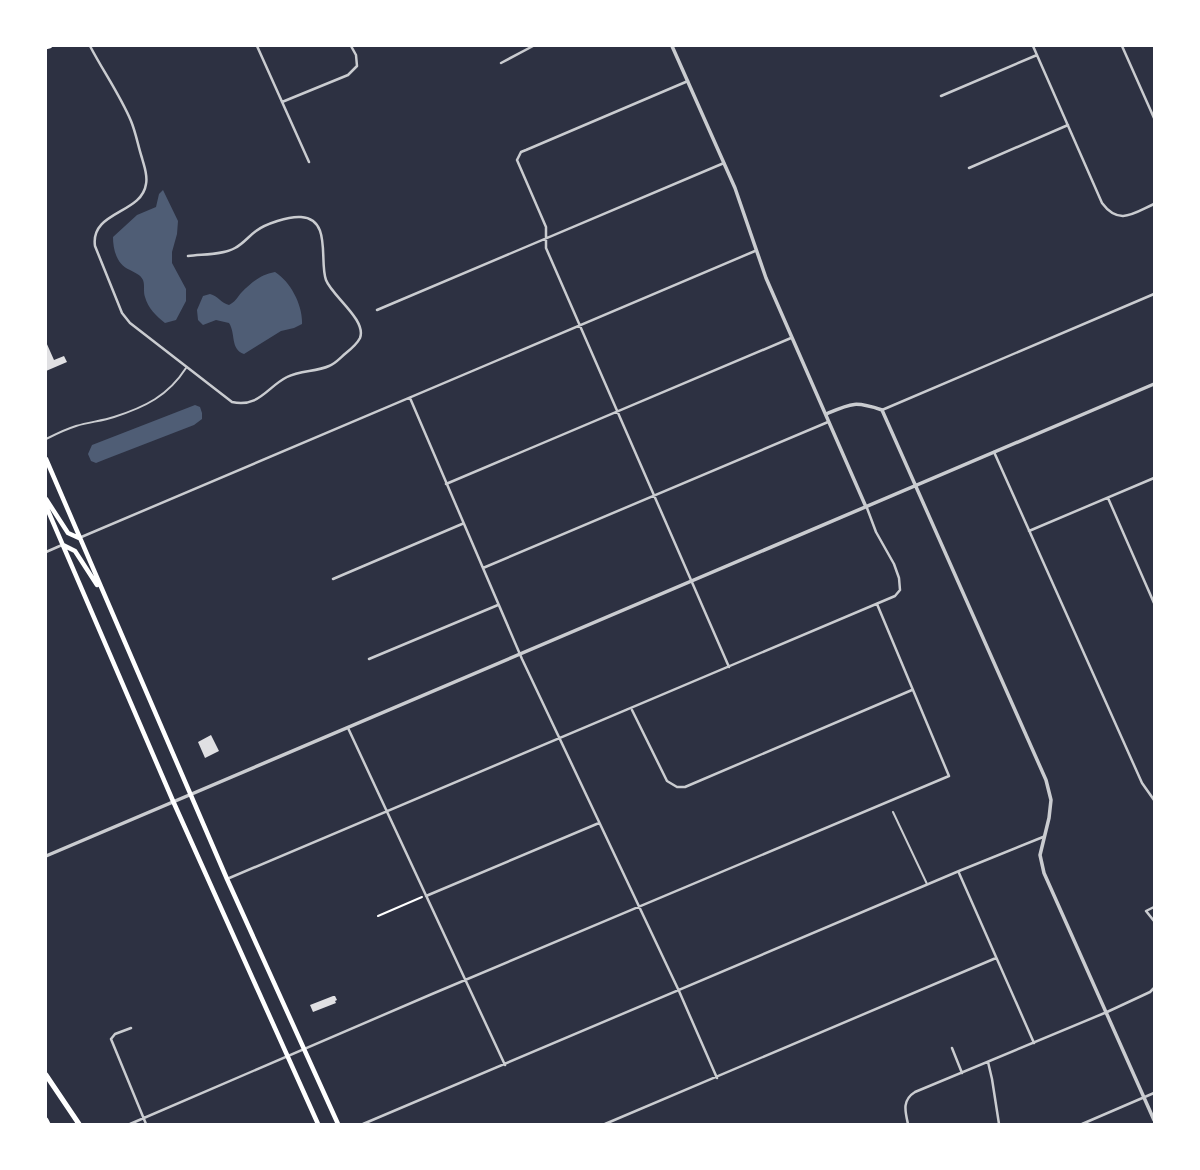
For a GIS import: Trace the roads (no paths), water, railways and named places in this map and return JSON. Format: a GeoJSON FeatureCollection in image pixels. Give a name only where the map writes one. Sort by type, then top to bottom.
{"type":"FeatureCollection","features":[{"type":"Feature","properties":{"kind":"highway"},"geometry":{"type":"LineString","coordinates":[[46,459],[338,1125]]}},
{"type":"Feature","properties":{"kind":"highway"},"geometry":{"type":"LineString","coordinates":[[46,499],[68,533],[79,538]]}},
{"type":"Feature","properties":{"kind":"highway"},"geometry":{"type":"LineString","coordinates":[[46,506],[173,801],[318,1125]]}},
{"type":"Feature","properties":{"kind":"highway"},"geometry":{"type":"LineString","coordinates":[[62,545],[75,551],[105,598]]}},
{"type":"Feature","properties":{"kind":"highway"},"geometry":{"type":"LineString","coordinates":[[46,1075],[79,1125]]}},
{"type":"Feature","properties":{"kind":"highway"},"geometry":{"type":"LineString","coordinates":[[46,1120],[48,1125]]}},
{"type":"Feature","properties":{"kind":"street"},"geometry":{"type":"LineString","coordinates":[[90,46],[132,124],[146,175],[143,194],[137,201],[107,219],[98,228],[94,238],[122,313],[130,323],[232,402],[242,404],[267,393],[285,377],[332,365],[355,345],[360,337],[362,330],[358,322],[325,279],[322,236],[312,220],[295,217],[268,224],[235,248],[188,256]]}},
{"type":"Feature","properties":{"kind":"street"},"geometry":{"type":"LineString","coordinates":[[257,46],[309,162]]}},
{"type":"Feature","properties":{"kind":"street"},"geometry":{"type":"LineString","coordinates":[[282,102],[348,75],[356,66],[356,55],[351,46]]}},
{"type":"Feature","properties":{"kind":"street"},"geometry":{"type":"LineString","coordinates":[[501,63],[533,46]]}},
{"type":"Feature","properties":{"kind":"street"},"geometry":{"type":"LineString","coordinates":[[228,879],[877,604],[895,596],[900,590],[900,578],[876,532],[792,338],[755,251],[724,163],[672,46]]}},
{"type":"Feature","properties":{"kind":"street"},"geometry":{"type":"LineString","coordinates":[[1033,46],[1102,203],[1108,211],[1121,217],[1129,216],[1154,204]]}},
{"type":"Feature","properties":{"kind":"street"},"geometry":{"type":"LineString","coordinates":[[1122,46],[1154,118]]}},
{"type":"Feature","properties":{"kind":"street"},"geometry":{"type":"LineString","coordinates":[[941,96],[1037,55]]}},
{"type":"Feature","properties":{"kind":"street"},"geometry":{"type":"LineString","coordinates":[[688,81],[526,149],[518,156],[519,165],[546,227],[546,248],[729,667]]}},
{"type":"Feature","properties":{"kind":"street"},"geometry":{"type":"LineString","coordinates":[[969,168],[1068,125]]}},
{"type":"Feature","properties":{"kind":"street"},"geometry":{"type":"LineString","coordinates":[[377,310],[724,163]]}},
{"type":"Feature","properties":{"kind":"street"},"geometry":{"type":"LineString","coordinates":[[79,538],[755,251]]}},
{"type":"Feature","properties":{"kind":"street"},"geometry":{"type":"LineString","coordinates":[[826,414],[853,403],[882,410],[1154,294]]}},
{"type":"Feature","properties":{"kind":"street"},"geometry":{"type":"LineString","coordinates":[[446,484],[792,338]]}},
{"type":"Feature","properties":{"kind":"street"},"geometry":{"type":"LineString","coordinates":[[46,856],[1154,384]]}},
{"type":"Feature","properties":{"kind":"street"},"geometry":{"type":"LineString","coordinates":[[410,398],[520,654],[679,991],[717,1078]]}},
{"type":"Feature","properties":{"kind":"street"},"geometry":{"type":"LineString","coordinates":[[882,410],[1046,780],[1051,800],[1040,855],[1044,873],[1154,1120]]}},
{"type":"Feature","properties":{"kind":"street"},"geometry":{"type":"LineString","coordinates":[[482,568],[830,422]]}},
{"type":"Feature","properties":{"kind":"street"},"geometry":{"type":"LineString","coordinates":[[994,452],[1142,783],[1154,800]]}},
{"type":"Feature","properties":{"kind":"street"},"geometry":{"type":"LineString","coordinates":[[1029,531],[1154,478]]}},
{"type":"Feature","properties":{"kind":"street"},"geometry":{"type":"LineString","coordinates":[[1108,498],[1154,603]]}},
{"type":"Feature","properties":{"kind":"street"},"geometry":{"type":"LineString","coordinates":[[333,579],[463,523]]}},
{"type":"Feature","properties":{"kind":"street"},"geometry":{"type":"LineString","coordinates":[[46,552],[62,545]]}},
{"type":"Feature","properties":{"kind":"street"},"geometry":{"type":"LineString","coordinates":[[130,1125],[464,980],[949,776],[877,604]]}},
{"type":"Feature","properties":{"kind":"street"},"geometry":{"type":"LineString","coordinates":[[369,659],[498,605]]}},
{"type":"Feature","properties":{"kind":"street"},"geometry":{"type":"LineString","coordinates":[[631,708],[667,781],[677,787],[685,787],[912,690]]}},
{"type":"Feature","properties":{"kind":"street"},"geometry":{"type":"LineString","coordinates":[[348,727],[505,1065]]}},
{"type":"Feature","properties":{"kind":"street"},"geometry":{"type":"LineString","coordinates":[[426,896],[599,823]]}},
{"type":"Feature","properties":{"kind":"street"},"geometry":{"type":"LineString","coordinates":[[363,1125],[1043,837]]}},
{"type":"Feature","properties":{"kind":"street"},"geometry":{"type":"LineString","coordinates":[[959,872],[1034,1042]]}},
{"type":"Feature","properties":{"kind":"street"},"geometry":{"type":"LineString","coordinates":[[1154,907],[1146,911],[1154,921]]}},
{"type":"Feature","properties":{"kind":"street"},"geometry":{"type":"LineString","coordinates":[[605,1125],[996,958]]}},
{"type":"Feature","properties":{"kind":"street"},"geometry":{"type":"LineString","coordinates":[[908,1125],[906,1100],[915,1092],[1107,1012],[1154,988]]}},
{"type":"Feature","properties":{"kind":"street"},"geometry":{"type":"LineString","coordinates":[[131,1028],[115,1034],[111,1039],[146,1125]]}},
{"type":"Feature","properties":{"kind":"street"},"geometry":{"type":"LineString","coordinates":[[952,1048],[962,1073]]}},
{"type":"Feature","properties":{"kind":"street"},"geometry":{"type":"LineString","coordinates":[[988,1062],[999,1125]]}},
{"type":"Feature","properties":{"kind":"street"},"geometry":{"type":"LineString","coordinates":[[1083,1125],[1154,1093]]}},
{"type":"Feature","properties":{"kind":"lane"},"geometry":{"type":"LineString","coordinates":[[46,439],[73,426],[113,418],[150,402],[176,383],[187,367]]}},
{"type":"Feature","properties":{"kind":"lane"},"geometry":{"type":"LineString","coordinates":[[893,812],[927,885]]}},
{"type":"Feature","properties":{"kind":"water"},"geometry":{"type":"Polygon","coordinates":[[[163,190],[178,221],[172,263],[186,289],[186,301],[176,320],[165,323],[148,305],[142,278],[119,261],[113,237],[137,215],[156,207],[159,194],[163,190]]]}},
{"type":"Feature","properties":{"kind":"water"},"geometry":{"type":"Polygon","coordinates":[[[275,272],[295,295],[302,324],[281,331],[244,354],[235,345],[229,323],[216,320],[203,325],[198,320],[197,310],[203,296],[210,294],[229,305],[256,279],[275,272]]]}},
{"type":"Feature","properties":{"kind":"water"},"geometry":{"type":"Polygon","coordinates":[[[195,405],[200,407],[202,419],[194,425],[96,463],[91,461],[88,454],[92,445],[195,405]]]}}]}
